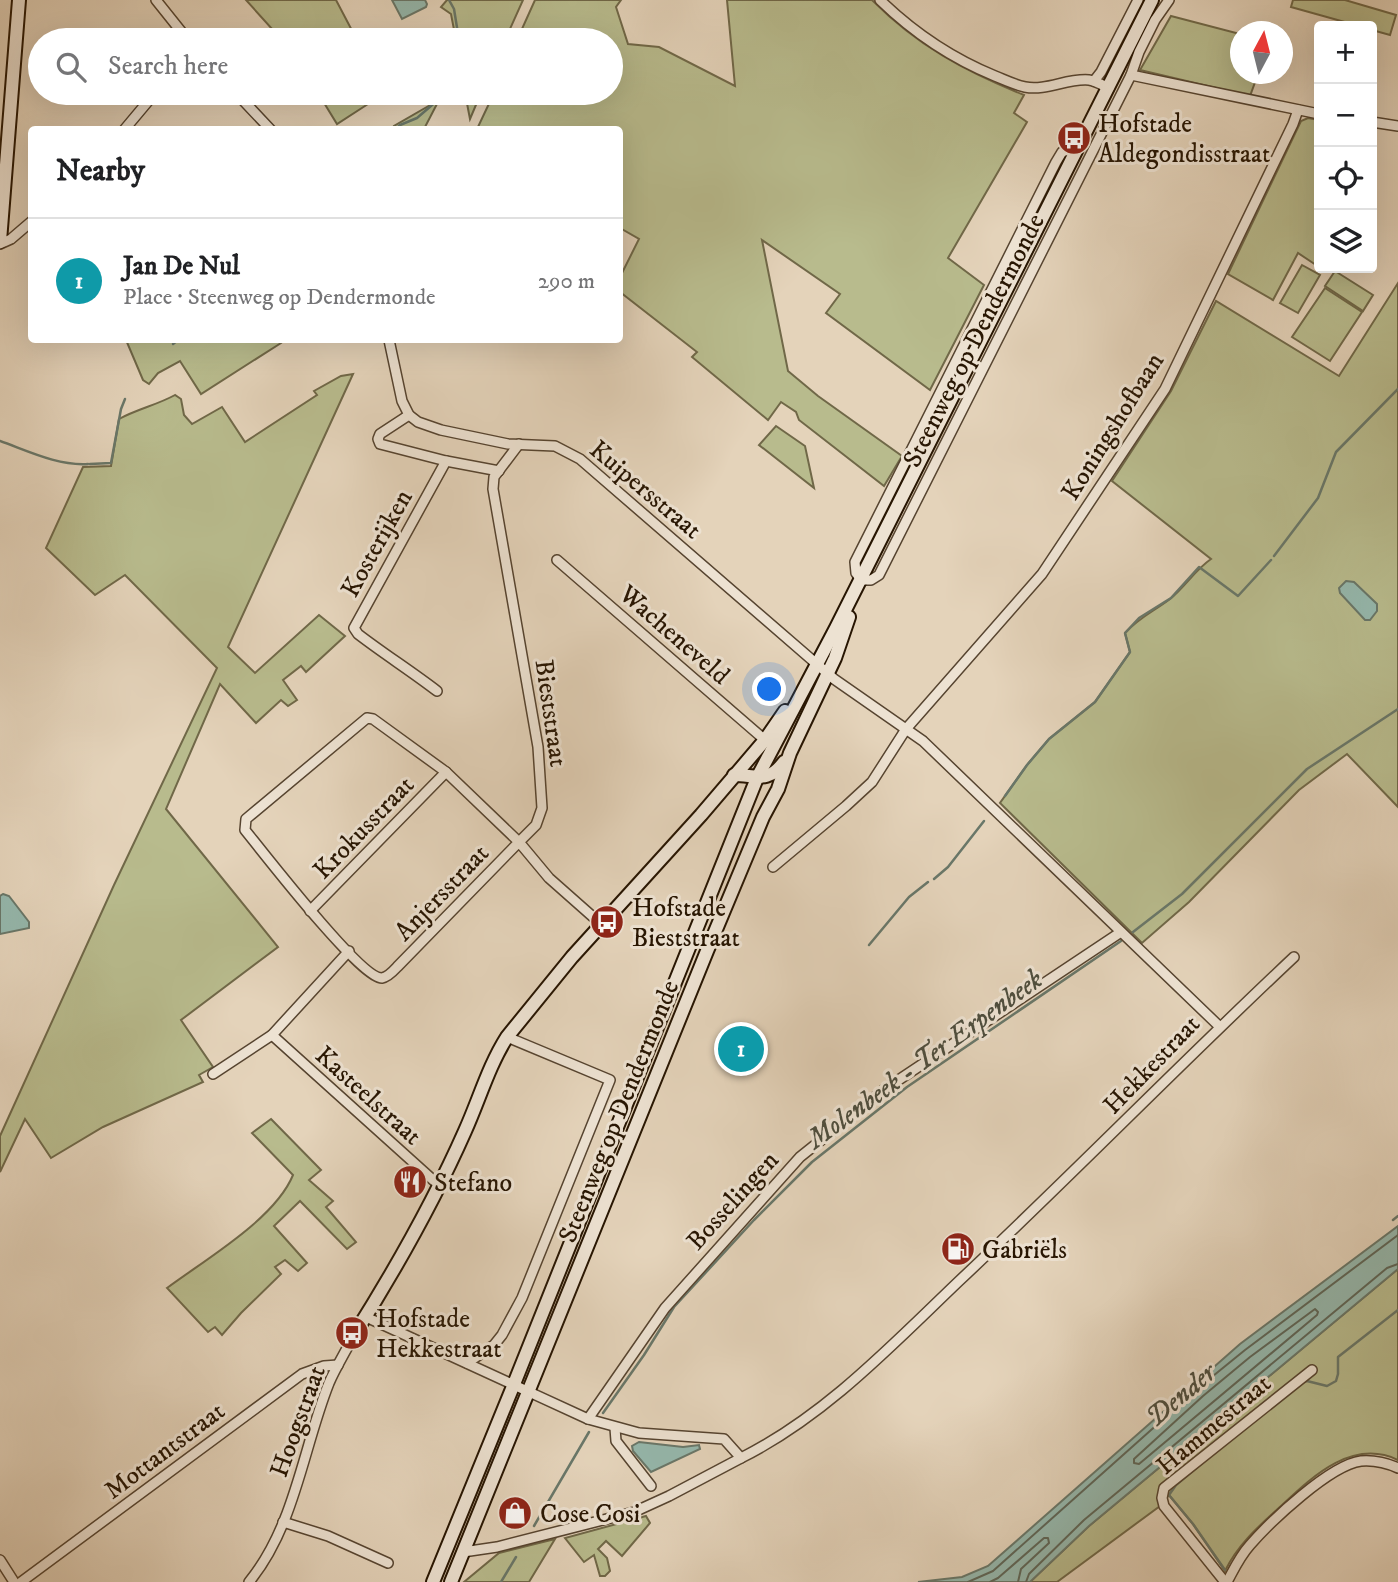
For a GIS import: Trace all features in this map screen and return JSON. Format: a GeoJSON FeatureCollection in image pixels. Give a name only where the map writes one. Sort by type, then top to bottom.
{"type":"FeatureCollection","features":[{"type":"Feature","properties":{"kind":"main road"},"geometry":{"type":"LineString","coordinates":[[0,242],[19,0]]}},
{"type":"Feature","properties":{"kind":"main road","name":"Steenweg op Dendermonde"},"geometry":{"type":"LineString","coordinates":[[451,1582],[707,951],[763,817],[778,789],[823,668],[860,580],[1152,0]]}},
{"type":"Feature","properties":{"kind":"main road","name":"Steenweg op Dendermonde"},"geometry":{"type":"LineString","coordinates":[[354,1335],[440,1184],[498,1051],[507,1037],[601,924],[765,740],[810,677],[823,668]]}},
{"type":"Feature","properties":{"kind":"main road","name":"Steenweg op Dendermonde"},"geometry":{"type":"LineString","coordinates":[[433,1582],[757,778],[810,677]]}},
{"type":"Feature","properties":{"kind":"main road"},"geometry":{"type":"LineString","coordinates":[[734,775],[757,778],[775,772],[790,753]]}},
{"type":"Feature","properties":{"kind":"street"},"geometry":{"type":"LineString","coordinates":[[156,0],[178,28]]}},
{"type":"Feature","properties":{"kind":"street"},"geometry":{"type":"LineString","coordinates":[[880,0],[899,19],[942,50],[963,63],[1006,81],[1026,87],[1045,87],[1077,80],[1094,81],[1109,88]]}},
{"type":"Feature","properties":{"kind":"street"},"geometry":{"type":"LineString","coordinates":[[1094,81],[1138,0]]}},
{"type":"Feature","properties":{"kind":"street","name":"Steenweg op Dendermonde"},"geometry":{"type":"LineString","coordinates":[[1078,147],[1062,152],[1056,162],[855,562],[860,580],[871,580],[879,575],[1116,106],[1144,41],[1169,0]]}},
{"type":"Feature","properties":{"kind":"street"},"geometry":{"type":"LineString","coordinates":[[1131,75],[1314,113]]}},
{"type":"Feature","properties":{"kind":"street"},"geometry":{"type":"LineString","coordinates":[[127,126],[145,105]]}},
{"type":"Feature","properties":{"kind":"street"},"geometry":{"type":"LineString","coordinates":[[247,105],[267,126]]}},
{"type":"Feature","properties":{"kind":"street"},"geometry":{"type":"LineString","coordinates":[[1092,120],[1116,106]]}},
{"type":"Feature","properties":{"kind":"street","name":"Koningshofbaan"},"geometry":{"type":"LineString","coordinates":[[773,867],[872,782],[906,729],[1042,574],[1165,389],[1298,110]]}},
{"type":"Feature","properties":{"kind":"street"},"geometry":{"type":"LineString","coordinates":[[1377,123],[1398,125]]}},
{"type":"Feature","properties":{"kind":"street"},"geometry":{"type":"LineString","coordinates":[[0,242],[11,239],[28,224]]}},
{"type":"Feature","properties":{"kind":"street"},"geometry":{"type":"LineString","coordinates":[[390,343],[402,401],[409,415],[380,434],[380,444],[499,471]]}},
{"type":"Feature","properties":{"kind":"street","name":"Steenweg op Dendermonde"},"geometry":{"type":"LineString","coordinates":[[944,386],[958,388]]}},
{"type":"Feature","properties":{"kind":"street","name":"Kuipersstraat"},"geometry":{"type":"LineString","coordinates":[[409,415],[441,430],[508,444],[555,446],[580,459],[823,668]]}},
{"type":"Feature","properties":{"kind":"street","name":"Bieststraat"},"geometry":{"type":"LineString","coordinates":[[519,444],[493,481],[496,514],[538,747],[541,799],[538,821],[519,842]]}},
{"type":"Feature","properties":{"kind":"street","name":"Kosterijken"},"geometry":{"type":"LineString","coordinates":[[437,691],[410,669],[393,661],[354,628],[446,461]]}},
{"type":"Feature","properties":{"kind":"street","name":"Wacheneveld"},"geometry":{"type":"LineString","coordinates":[[557,560],[765,740]]}},
{"type":"Feature","properties":{"kind":"street","name":"Hekkestraat"},"geometry":{"type":"LineString","coordinates":[[463,1552],[497,1547],[634,1512],[659,1502],[774,1442],[807,1420],[889,1348],[1058,1188],[1220,1027],[952,768],[906,729],[823,668]]}},
{"type":"Feature","properties":{"kind":"street","name":"Anjersstraat"},"geometry":{"type":"LineString","coordinates":[[367,718],[373,719],[446,772],[519,842],[388,975],[379,978],[310,911],[244,830],[246,818],[367,718]]}},
{"type":"Feature","properties":{"kind":"street","name":"Krokusstraat"},"geometry":{"type":"LineString","coordinates":[[310,911],[446,772]]}},
{"type":"Feature","properties":{"kind":"street"},"geometry":{"type":"LineString","coordinates":[[519,842],[549,878],[601,924]]}},
{"type":"Feature","properties":{"kind":"street","name":"Bosselingen"},"geometry":{"type":"LineString","coordinates":[[588,1419],[665,1308],[800,1157],[886,1089],[1121,932]]}},
{"type":"Feature","properties":{"kind":"street"},"geometry":{"type":"LineString","coordinates":[[214,1074],[272,1035],[349,951]]}},
{"type":"Feature","properties":{"kind":"street"},"geometry":{"type":"LineString","coordinates":[[1220,1027],[1294,957]]}},
{"type":"Feature","properties":{"kind":"street","name":"Kasteelstraat"},"geometry":{"type":"LineString","coordinates":[[272,1035],[440,1184]]}},
{"type":"Feature","properties":{"kind":"street"},"geometry":{"type":"LineString","coordinates":[[467,1363],[480,1357],[494,1345],[522,1297],[610,1080],[507,1037]]}},
{"type":"Feature","properties":{"kind":"street"},"geometry":{"type":"LineString","coordinates":[[366,1317],[588,1419],[615,1428],[668,1437],[716,1437],[732,1445],[741,1458]]}},
{"type":"Feature","properties":{"kind":"street","name":"Hoogstraat"},"geometry":{"type":"LineString","coordinates":[[249,1582],[268,1555],[283,1522],[330,1383],[354,1335]]}},
{"type":"Feature","properties":{"kind":"street","name":"Mottantstraat"},"geometry":{"type":"LineString","coordinates":[[21,1582],[302,1374],[324,1366],[338,1366]]}},
{"type":"Feature","properties":{"kind":"street","name":"Hammestraat"},"geometry":{"type":"LineString","coordinates":[[1226,1582],[1164,1506],[1164,1488],[1312,1370]]}},
{"type":"Feature","properties":{"kind":"street"},"geometry":{"type":"LineString","coordinates":[[615,1428],[616,1441],[651,1486]]}},
{"type":"Feature","properties":{"kind":"street"},"geometry":{"type":"LineString","coordinates":[[1226,1582],[1250,1545],[1334,1471],[1360,1461],[1388,1463],[1398,1468]]}},
{"type":"Feature","properties":{"kind":"street"},"geometry":{"type":"LineString","coordinates":[[283,1522],[328,1536],[388,1563]]}},
{"type":"Feature","properties":{"kind":"street"},"geometry":{"type":"LineString","coordinates":[[0,1560],[14,1582]]}},
{"type":"Feature","properties":{"kind":"green space"},"geometry":{"type":"Polygon","coordinates":[[[246,0],[336,0],[351,28],[271,28],[246,0]]]}},
{"type":"Feature","properties":{"kind":"green space"},"geometry":{"type":"Polygon","coordinates":[[[447,0],[523,0],[510,28],[454,28],[451,14],[441,7],[447,0]]]}},
{"type":"Feature","properties":{"kind":"green space"},"geometry":{"type":"Polygon","coordinates":[[[535,0],[621,0],[616,7],[623,28],[522,28],[535,0]]]}},
{"type":"Feature","properties":{"kind":"green space"},"geometry":{"type":"Polygon","coordinates":[[[727,0],[872,0],[907,31],[943,56],[1024,95],[1014,113],[1027,122],[948,258],[984,285],[930,390],[826,313],[840,294],[762,240],[788,371],[818,396],[902,456],[884,486],[799,420],[796,412],[781,402],[768,420],[692,357],[697,352],[623,294],[623,271],[639,239],[623,230],[623,126],[478,126],[488,105],[623,105],[623,29],[628,44],[659,47],[735,86],[727,0]]]}},
{"type":"Feature","properties":{"kind":"green space"},"geometry":{"type":"Polygon","coordinates":[[[1293,0],[1345,0],[1396,15],[1390,35],[1377,31],[1377,21],[1341,21],[1291,7],[1293,0]]]}},
{"type":"Feature","properties":{"kind":"green space"},"geometry":{"type":"Polygon","coordinates":[[[1171,16],[1230,31],[1230,84],[1254,84],[1250,96],[1140,70],[1171,16]]]}},
{"type":"Feature","properties":{"kind":"green space"},"geometry":{"type":"Polygon","coordinates":[[[325,105],[366,105],[337,124],[325,105]]]}},
{"type":"Feature","properties":{"kind":"green space"},"geometry":{"type":"Polygon","coordinates":[[[430,105],[436,105],[426,126],[394,126],[430,105]]]}},
{"type":"Feature","properties":{"kind":"green space"},"geometry":{"type":"Polygon","coordinates":[[[467,105],[476,105],[470,119],[467,105]]]}},
{"type":"Feature","properties":{"kind":"green space"},"geometry":{"type":"Polygon","coordinates":[[[1314,119],[1314,264],[1298,253],[1273,300],[1228,274],[1301,121],[1314,119]]]}},
{"type":"Feature","properties":{"kind":"green space"},"geometry":{"type":"Polygon","coordinates":[[[1302,265],[1320,275],[1298,313],[1280,303],[1302,265]]]}},
{"type":"Feature","properties":{"kind":"green space"},"geometry":{"type":"Polygon","coordinates":[[[1334,273],[1338,273],[1373,295],[1363,311],[1325,286],[1334,273]]]}},
{"type":"Feature","properties":{"kind":"green space"},"geometry":{"type":"Polygon","coordinates":[[[1398,283],[1398,807],[1347,754],[1299,790],[1189,902],[1142,943],[1000,803],[1049,739],[1095,702],[1130,652],[1125,633],[1170,599],[1211,559],[1112,481],[1171,391],[1216,301],[1339,376],[1398,283]]]}},
{"type":"Feature","properties":{"kind":"green space"},"geometry":{"type":"Polygon","coordinates":[[[1325,288],[1362,312],[1330,361],[1292,337],[1325,288]]]}},
{"type":"Feature","properties":{"kind":"green space"},"geometry":{"type":"Polygon","coordinates":[[[127,343],[281,343],[201,394],[180,361],[158,373],[149,384],[143,380],[127,343]]]}},
{"type":"Feature","properties":{"kind":"green space"},"geometry":{"type":"Polygon","coordinates":[[[353,374],[228,647],[255,673],[319,615],[345,636],[306,672],[301,666],[283,680],[297,700],[288,706],[281,700],[256,723],[220,684],[166,809],[278,947],[181,1020],[213,1067],[199,1075],[203,1082],[103,1127],[51,1158],[25,1119],[0,1172],[0,1136],[114,885],[217,668],[125,575],[95,595],[46,548],[83,467],[111,466],[119,419],[175,395],[181,399],[184,415],[192,424],[222,407],[245,442],[317,395],[314,391],[341,376],[353,374]]]}},
{"type":"Feature","properties":{"kind":"green space"},"geometry":{"type":"Polygon","coordinates":[[[776,426],[805,446],[814,488],[759,445],[776,426]]]}},
{"type":"Feature","properties":{"kind":"green space"},"geometry":{"type":"Polygon","coordinates":[[[271,1119],[321,1170],[309,1180],[333,1201],[326,1207],[356,1242],[347,1249],[300,1201],[274,1226],[307,1263],[298,1271],[285,1260],[275,1267],[281,1274],[222,1335],[215,1327],[208,1332],[167,1288],[238,1237],[271,1207],[284,1191],[293,1175],[252,1133],[271,1119]]]}},
{"type":"Feature","properties":{"kind":"green space"},"geometry":{"type":"Polygon","coordinates":[[[1398,1269],[1398,1460],[1381,1454],[1365,1454],[1334,1464],[1306,1483],[1250,1536],[1225,1571],[1193,1524],[1169,1495],[1160,1506],[1057,1582],[1030,1582],[1089,1526],[1398,1269]]]}},
{"type":"Feature","properties":{"kind":"green space"},"geometry":{"type":"Polygon","coordinates":[[[646,1516],[650,1523],[622,1556],[606,1541],[598,1549],[607,1558],[610,1571],[605,1576],[600,1576],[594,1555],[584,1562],[565,1538],[646,1516]]]}},
{"type":"Feature","properties":{"kind":"green space"},"geometry":{"type":"Polygon","coordinates":[[[555,1539],[529,1582],[464,1582],[499,1553],[555,1539]]]}},
{"type":"Feature","properties":{"kind":"water"},"geometry":{"type":"Polygon","coordinates":[[[392,0],[425,0],[427,4],[402,19],[392,0]]]}},
{"type":"Feature","properties":{"kind":"water"},"geometry":{"type":"Polygon","coordinates":[[[1346,581],[1354,582],[1377,604],[1377,611],[1370,620],[1365,620],[1340,593],[1339,588],[1346,581]]]}},
{"type":"Feature","properties":{"kind":"water"},"geometry":{"type":"Polygon","coordinates":[[[0,896],[9,896],[29,922],[29,928],[0,934],[0,896]]]}},
{"type":"Feature","properties":{"kind":"water","name":"Dender"},"geometry":{"type":"Polygon","coordinates":[[[1398,1226],[1398,1269],[1089,1526],[1030,1582],[918,1582],[962,1577],[988,1566],[1240,1344],[1398,1226]]]}},
{"type":"Feature","properties":{"kind":"water"},"geometry":{"type":"Polygon","coordinates":[[[639,1442],[683,1447],[699,1445],[700,1449],[651,1472],[633,1451],[632,1446],[639,1442]]]}},
{"type":"Feature","properties":{"kind":"waterway"},"geometry":{"type":"LineString","coordinates":[[449,0],[454,9],[457,28]]}},
{"type":"Feature","properties":{"kind":"waterway"},"geometry":{"type":"LineString","coordinates":[[399,126],[417,118],[432,105]]}},
{"type":"Feature","properties":{"kind":"waterway"},"geometry":{"type":"LineString","coordinates":[[1274,556],[1318,498],[1336,452],[1398,389]]}},
{"type":"Feature","properties":{"kind":"waterway"},"geometry":{"type":"LineString","coordinates":[[90,464],[111,463],[125,399]]}},
{"type":"Feature","properties":{"kind":"waterway"},"geometry":{"type":"LineString","coordinates":[[0,441],[54,460],[88,464]]}},
{"type":"Feature","properties":{"kind":"waterway"},"geometry":{"type":"LineString","coordinates":[[1005,796],[1049,739],[1095,702],[1130,652],[1125,633],[1139,618],[1171,598],[1199,567],[1238,596],[1271,560]]}},
{"type":"Feature","properties":{"kind":"waterway","name":"Molenbeek - Ter Erpenbeek"},"geometry":{"type":"LineString","coordinates":[[1133,932],[1182,894],[1307,769],[1398,709]]}},
{"type":"Feature","properties":{"kind":"waterway"},"geometry":{"type":"LineString","coordinates":[[934,879],[948,867],[984,821]]}},
{"type":"Feature","properties":{"kind":"waterway"},"geometry":{"type":"LineString","coordinates":[[869,945],[909,897],[928,882]]}},
{"type":"Feature","properties":{"kind":"waterway","name":"Molenbeek - Ter Erpenbeek"},"geometry":{"type":"LineString","coordinates":[[603,1413],[674,1307],[812,1162],[907,1087],[1121,941]]}},
{"type":"Feature","properties":{"kind":"waterway"},"geometry":{"type":"LineString","coordinates":[[1393,1220],[1398,1216]]}},
{"type":"Feature","properties":{"kind":"waterway"},"geometry":{"type":"LineString","coordinates":[[1302,1382],[1327,1386],[1336,1381],[1338,1357],[1398,1310]]}},
{"type":"Feature","properties":{"kind":"waterway","name":"Molenbeek - Ter Erpenbeek"},"geometry":{"type":"LineString","coordinates":[[534,1526],[589,1432]]}},
{"type":"Feature","properties":{"kind":"waterway"},"geometry":{"type":"LineString","coordinates":[[1207,1459],[1176,1485],[1169,1495],[1225,1570]]}},
{"type":"Feature","properties":{"kind":"waterway","name":"Molenbeek - Ter Erpenbeek"},"geometry":{"type":"LineString","coordinates":[[501,1582],[516,1557]]}},
{"type":"Feature","properties":{"kind":"place","name":"Hofstade Aldegondisstraat"},"geometry":{"type":"Point","coordinates":[1074,138]}},
{"type":"Feature","properties":{"kind":"place","name":"Hofstade Bieststraat"},"geometry":{"type":"Point","coordinates":[607,922]}},
{"type":"Feature","properties":{"kind":"place","name":"Jan De Nul"},"geometry":{"type":"Point","coordinates":[741,1049]}},
{"type":"Feature","properties":{"kind":"place","name":"Stefano"},"geometry":{"type":"Point","coordinates":[410,1182]}},
{"type":"Feature","properties":{"kind":"place","name":"Gabriëls"},"geometry":{"type":"Point","coordinates":[958,1249]}},
{"type":"Feature","properties":{"kind":"place","name":"Hofstade Hekkestraat"},"geometry":{"type":"Point","coordinates":[352,1333]}},
{"type":"Feature","properties":{"kind":"place","name":"Cose Cosi"},"geometry":{"type":"Point","coordinates":[515,1513]}}]}
